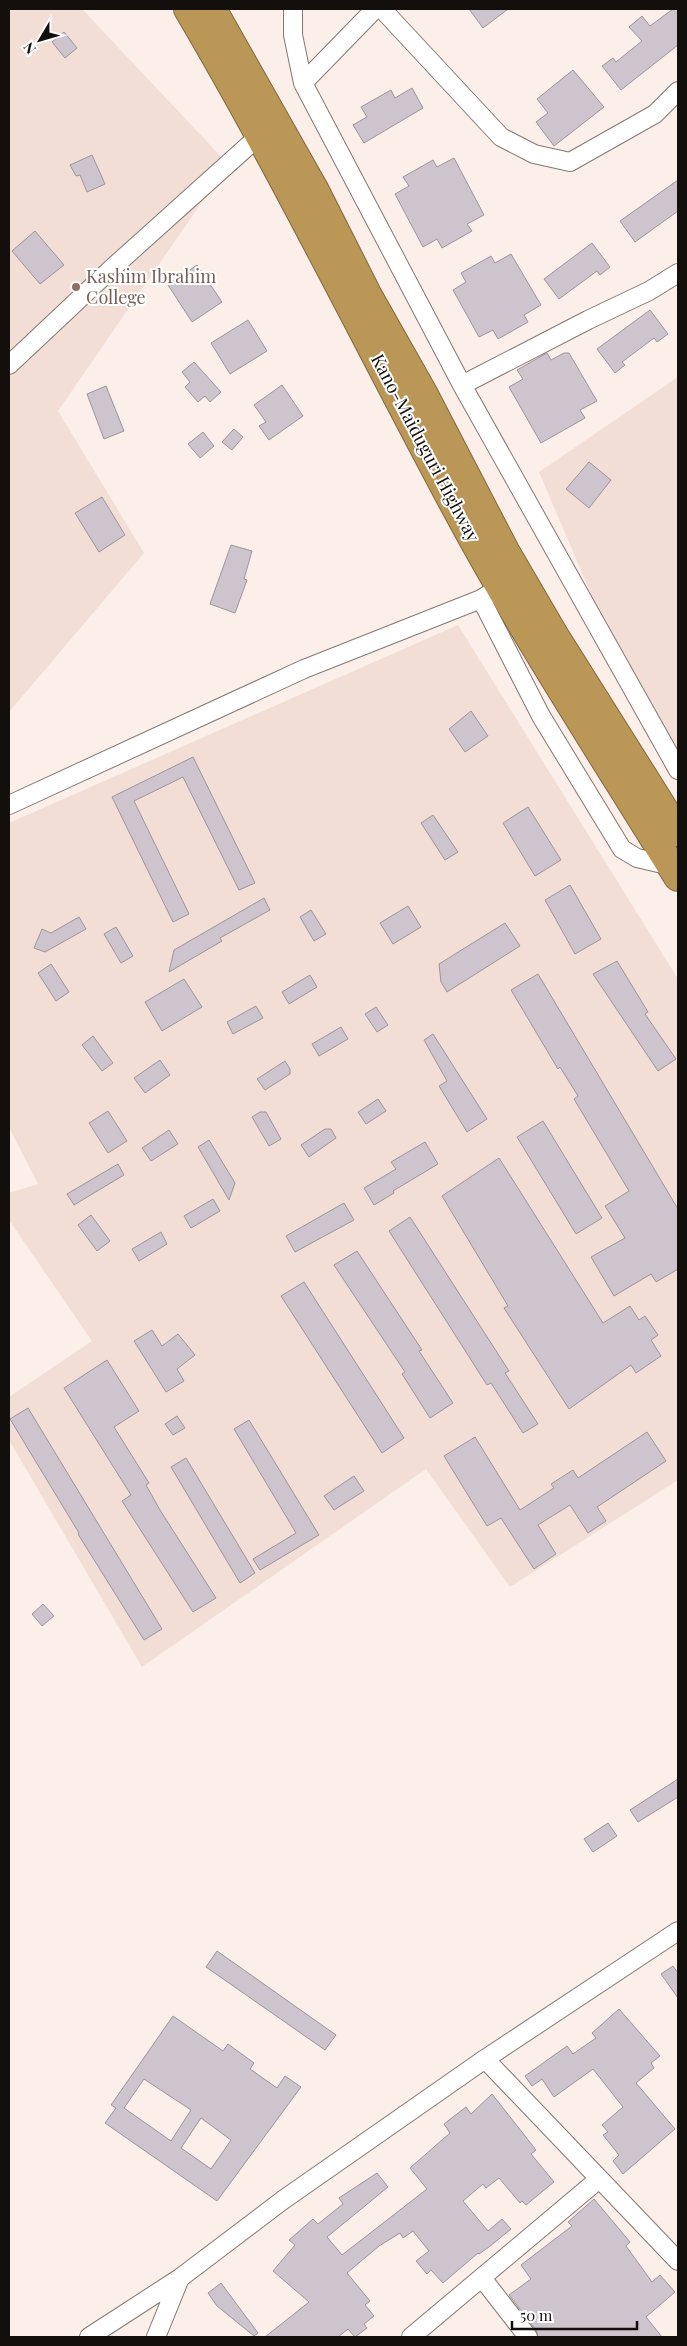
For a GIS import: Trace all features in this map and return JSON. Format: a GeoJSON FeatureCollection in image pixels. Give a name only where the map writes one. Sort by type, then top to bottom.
{"type":"FeatureCollection","features":[{"type":"Feature","properties":{"kind":"highway","name":"Kano-Maiduguri Highway"},"geometry":{"type":"LineString","coordinates":[[188,9],[259,136],[456,508],[491,593],[675,872]]}},
{"type":"Feature","properties":{"kind":"highway","name":"Kano-Maiduguri Highway"},"geometry":{"type":"LineString","coordinates":[[212,9],[315,191],[368,296],[424,395],[505,551],[554,635],[678,832]]}},
{"type":"Feature","properties":{"kind":"street"},"geometry":{"type":"LineString","coordinates":[[292,9],[293,35],[304,82],[462,385],[678,770]]}},
{"type":"Feature","properties":{"kind":"street"},"geometry":{"type":"LineString","coordinates":[[304,82],[375,9]]}},
{"type":"Feature","properties":{"kind":"street"},"geometry":{"type":"LineString","coordinates":[[382,9],[501,137],[534,154],[570,162],[655,114],[678,91]]}},
{"type":"Feature","properties":{"kind":"street"},"geometry":{"type":"LineString","coordinates":[[9,365],[110,270],[259,136]]}},
{"type":"Feature","properties":{"kind":"street"},"geometry":{"type":"LineString","coordinates":[[462,385],[649,291],[678,273]]}},
{"type":"Feature","properties":{"kind":"street"},"geometry":{"type":"LineString","coordinates":[[9,806],[304,670],[491,593]]}},
{"type":"Feature","properties":{"kind":"street"},"geometry":{"type":"LineString","coordinates":[[89,2337],[180,2278],[283,2200],[486,2058],[678,1931]]}},
{"type":"Feature","properties":{"kind":"street"},"geometry":{"type":"LineString","coordinates":[[486,2058],[678,2261]]}},
{"type":"Feature","properties":{"kind":"street"},"geometry":{"type":"LineString","coordinates":[[411,2337],[598,2178]]}},
{"type":"Feature","properties":{"kind":"street"},"geometry":{"type":"LineString","coordinates":[[156,2337],[180,2278]]}},
{"type":"Feature","properties":{"kind":"street"},"geometry":{"type":"LineString","coordinates":[[482,2278],[528,2337]]}},
{"type":"Feature","properties":{"kind":"shaded area","name":"Kashim Ibrahim College"},"geometry":{"type":"Polygon","coordinates":[[[9,9],[82,9],[228,164],[58,411],[144,553],[9,712],[9,9]]]}},
{"type":"Feature","properties":{"kind":"shaded area"},"geometry":{"type":"Polygon","coordinates":[[[678,377],[678,753],[606,629],[539,472],[678,377]]]}},
{"type":"Feature","properties":{"kind":"shaded area"},"geometry":{"type":"Polygon","coordinates":[[[458,625],[678,979],[678,1480],[510,1587],[426,1469],[142,1667],[9,1440],[9,1397],[92,1341],[9,1220],[9,1193],[38,1184],[9,1127],[9,823],[458,625]]]}},
{"type":"Feature","properties":{"kind":"building"},"geometry":{"type":"Polygon","coordinates":[[[469,9],[508,9],[483,28],[469,9]]]}},
{"type":"Feature","properties":{"kind":"building"},"geometry":{"type":"Polygon","coordinates":[[[673,9],[678,9],[678,45],[621,90],[602,66],[613,58],[616,62],[642,41],[629,27],[642,16],[650,26],[673,9]]]}},
{"type":"Feature","properties":{"kind":"building"},"geometry":{"type":"Polygon","coordinates":[[[64,32],[77,48],[65,58],[52,42],[64,32]]]}},
{"type":"Feature","properties":{"kind":"building"},"geometry":{"type":"Polygon","coordinates":[[[573,70],[604,107],[554,146],[536,122],[548,113],[537,99],[573,70]]]}},
{"type":"Feature","properties":{"kind":"building"},"geometry":{"type":"Polygon","coordinates":[[[412,88],[423,108],[364,143],[353,125],[367,117],[361,107],[391,90],[395,98],[412,88]]]}},
{"type":"Feature","properties":{"kind":"building"},"geometry":{"type":"Polygon","coordinates":[[[92,155],[105,184],[87,192],[80,175],[76,176],[70,165],[92,155]]]}},
{"type":"Feature","properties":{"kind":"building"},"geometry":{"type":"Polygon","coordinates":[[[454,158],[484,215],[467,224],[472,231],[442,248],[437,239],[423,247],[395,194],[409,186],[403,177],[433,160],[437,167],[454,158]]]}},
{"type":"Feature","properties":{"kind":"building"},"geometry":{"type":"Polygon","coordinates":[[[678,180],[678,211],[635,242],[620,221],[678,180]]]}},
{"type":"Feature","properties":{"kind":"building"},"geometry":{"type":"Polygon","coordinates":[[[35,231],[64,265],[40,284],[12,251],[35,231]]]}},
{"type":"Feature","properties":{"kind":"building"},"geometry":{"type":"Polygon","coordinates":[[[592,243],[610,267],[600,275],[597,271],[559,299],[544,279],[592,243]]]}},
{"type":"Feature","properties":{"kind":"building"},"geometry":{"type":"Polygon","coordinates":[[[511,254],[541,305],[524,315],[528,322],[498,339],[493,330],[479,337],[453,290],[466,282],[461,273],[491,256],[495,263],[511,254]]]}},
{"type":"Feature","properties":{"kind":"building"},"geometry":{"type":"Polygon","coordinates":[[[197,265],[222,302],[192,322],[168,285],[197,265]]]}},
{"type":"Feature","properties":{"kind":"building"},"geometry":{"type":"Polygon","coordinates":[[[650,310],[668,334],[657,342],[654,338],[622,362],[625,365],[615,373],[597,349],[650,310]]]}},
{"type":"Feature","properties":{"kind":"building"},"geometry":{"type":"Polygon","coordinates":[[[248,320],[267,351],[230,374],[211,343],[248,320]]]}},
{"type":"Feature","properties":{"kind":"building"},"geometry":{"type":"Polygon","coordinates":[[[547,353],[551,360],[564,353],[569,353],[597,401],[580,410],[585,418],[541,443],[509,387],[523,379],[517,370],[547,353]]]}},
{"type":"Feature","properties":{"kind":"building"},"geometry":{"type":"Polygon","coordinates":[[[194,362],[221,392],[210,402],[205,396],[198,402],[185,387],[190,382],[182,372],[194,362]]]}},
{"type":"Feature","properties":{"kind":"building"},"geometry":{"type":"Polygon","coordinates":[[[282,385],[303,416],[269,440],[259,426],[266,422],[254,405],[282,385]]]}},
{"type":"Feature","properties":{"kind":"building"},"geometry":{"type":"Polygon","coordinates":[[[106,386],[124,431],[104,439],[87,394],[106,386]]]}},
{"type":"Feature","properties":{"kind":"building"},"geometry":{"type":"Polygon","coordinates":[[[234,429],[243,437],[232,450],[222,442],[234,429]]]}},
{"type":"Feature","properties":{"kind":"building"},"geometry":{"type":"Polygon","coordinates":[[[203,432],[214,446],[200,458],[188,444],[203,432]]]}},
{"type":"Feature","properties":{"kind":"building"},"geometry":{"type":"Polygon","coordinates":[[[589,462],[611,480],[589,508],[566,489],[589,462]]]}},
{"type":"Feature","properties":{"kind":"building"},"geometry":{"type":"Polygon","coordinates":[[[102,497],[125,535],[99,552],[75,513],[102,497]]]}},
{"type":"Feature","properties":{"kind":"building"},"geometry":{"type":"Polygon","coordinates":[[[231,545],[252,551],[244,579],[247,580],[235,613],[210,604],[231,545]]]}},
{"type":"Feature","properties":{"kind":"building"},"geometry":{"type":"Polygon","coordinates":[[[471,711],[488,736],[465,752],[449,729],[471,711]]]}},
{"type":"Feature","properties":{"kind":"building"},"geometry":{"type":"Polygon","coordinates":[[[193,757],[255,883],[239,890],[183,777],[134,801],[189,914],[173,922],[112,797],[193,757]]]}},
{"type":"Feature","properties":{"kind":"building"},"geometry":{"type":"Polygon","coordinates":[[[528,807],[561,860],[535,876],[503,823],[528,807]]]}},
{"type":"Feature","properties":{"kind":"building"},"geometry":{"type":"Polygon","coordinates":[[[433,815],[458,852],[445,860],[421,823],[433,815]]]}},
{"type":"Feature","properties":{"kind":"building"},"geometry":{"type":"Polygon","coordinates":[[[570,885],[601,939],[575,954],[545,900],[570,885]]]}},
{"type":"Feature","properties":{"kind":"building"},"geometry":{"type":"Polygon","coordinates":[[[264,898],[270,910],[220,938],[222,941],[169,972],[174,950],[264,898]]]}},
{"type":"Feature","properties":{"kind":"building"},"geometry":{"type":"Polygon","coordinates":[[[408,906],[421,927],[393,944],[380,923],[408,906]]]}},
{"type":"Feature","properties":{"kind":"building"},"geometry":{"type":"Polygon","coordinates":[[[311,910],[326,934],[314,941],[300,917],[311,910]]]}},
{"type":"Feature","properties":{"kind":"building"},"geometry":{"type":"Polygon","coordinates":[[[79,917],[86,929],[45,952],[34,948],[42,929],[51,933],[79,917]]]}},
{"type":"Feature","properties":{"kind":"building"},"geometry":{"type":"Polygon","coordinates":[[[505,923],[520,946],[447,992],[441,982],[439,964],[505,923]]]}},
{"type":"Feature","properties":{"kind":"building"},"geometry":{"type":"Polygon","coordinates":[[[116,927],[133,956],[121,963],[104,934],[116,927]]]}},
{"type":"Feature","properties":{"kind":"building"},"geometry":{"type":"Polygon","coordinates":[[[617,961],[648,1012],[645,1014],[676,1059],[658,1071],[593,974],[617,961]]]}},
{"type":"Feature","properties":{"kind":"building"},"geometry":{"type":"Polygon","coordinates":[[[51,964],[69,992],[56,1001],[38,973],[51,964]]]}},
{"type":"Feature","properties":{"kind":"building"},"geometry":{"type":"Polygon","coordinates":[[[538,974],[678,1209],[678,1269],[656,1282],[651,1274],[614,1296],[591,1257],[625,1238],[605,1206],[629,1191],[574,1099],[578,1096],[560,1067],[558,1069],[511,990],[538,974]]]}},
{"type":"Feature","properties":{"kind":"building"},"geometry":{"type":"Polygon","coordinates":[[[310,975],[317,987],[289,1004],[282,992],[310,975]]]}},
{"type":"Feature","properties":{"kind":"building"},"geometry":{"type":"Polygon","coordinates":[[[184,979],[202,1007],[162,1031],[145,1002],[184,979]]]}},
{"type":"Feature","properties":{"kind":"building"},"geometry":{"type":"Polygon","coordinates":[[[256,1006],[263,1018],[233,1034],[227,1022],[256,1006]]]}},
{"type":"Feature","properties":{"kind":"building"},"geometry":{"type":"Polygon","coordinates":[[[376,1007],[388,1025],[377,1032],[365,1014],[376,1007]]]}},
{"type":"Feature","properties":{"kind":"building"},"geometry":{"type":"Polygon","coordinates":[[[341,1027],[348,1039],[319,1056],[312,1044],[341,1027]]]}},
{"type":"Feature","properties":{"kind":"building"},"geometry":{"type":"Polygon","coordinates":[[[433,1034],[487,1119],[467,1132],[439,1086],[447,1081],[424,1040],[433,1034]]]}},
{"type":"Feature","properties":{"kind":"building"},"geometry":{"type":"Polygon","coordinates":[[[93,1036],[113,1063],[102,1071],[82,1045],[93,1036]]]}},
{"type":"Feature","properties":{"kind":"building"},"geometry":{"type":"Polygon","coordinates":[[[160,1060],[170,1075],[145,1093],[134,1078],[160,1060]]]}},
{"type":"Feature","properties":{"kind":"building"},"geometry":{"type":"Polygon","coordinates":[[[285,1061],[290,1069],[290,1074],[265,1090],[257,1079],[285,1061]]]}},
{"type":"Feature","properties":{"kind":"building"},"geometry":{"type":"Polygon","coordinates":[[[378,1099],[386,1111],[366,1124],[358,1112],[378,1099]]]}},
{"type":"Feature","properties":{"kind":"building"},"geometry":{"type":"Polygon","coordinates":[[[108,1111],[127,1141],[108,1153],[89,1123],[108,1111]]]}},
{"type":"Feature","properties":{"kind":"building"},"geometry":{"type":"Polygon","coordinates":[[[260,1112],[266,1112],[281,1139],[269,1146],[252,1117],[260,1112]]]}},
{"type":"Feature","properties":{"kind":"building"},"geometry":{"type":"Polygon","coordinates":[[[543,1121],[602,1218],[576,1234],[517,1137],[543,1121]]]}},
{"type":"Feature","properties":{"kind":"building"},"geometry":{"type":"Polygon","coordinates":[[[325,1129],[331,1129],[336,1138],[309,1157],[301,1145],[325,1129]]]}},
{"type":"Feature","properties":{"kind":"building"},"geometry":{"type":"Polygon","coordinates":[[[169,1130],[178,1144],[151,1161],[142,1148],[169,1130]]]}},
{"type":"Feature","properties":{"kind":"building"},"geometry":{"type":"Polygon","coordinates":[[[209,1140],[235,1183],[229,1200],[198,1147],[209,1140]]]}},
{"type":"Feature","properties":{"kind":"building"},"geometry":{"type":"Polygon","coordinates":[[[425,1142],[438,1164],[393,1191],[394,1193],[374,1205],[364,1188],[396,1169],[391,1162],[425,1142]]]}},
{"type":"Feature","properties":{"kind":"building"},"geometry":{"type":"Polygon","coordinates":[[[499,1158],[603,1323],[630,1306],[639,1320],[645,1316],[658,1335],[651,1340],[661,1356],[636,1373],[631,1365],[569,1409],[504,1308],[508,1306],[442,1196],[499,1158]]]}},
{"type":"Feature","properties":{"kind":"building"},"geometry":{"type":"Polygon","coordinates":[[[118,1164],[124,1175],[74,1205],[67,1194],[118,1164]]]}},
{"type":"Feature","properties":{"kind":"building"},"geometry":{"type":"Polygon","coordinates":[[[213,1199],[220,1211],[191,1228],[184,1216],[213,1199]]]}},
{"type":"Feature","properties":{"kind":"building"},"geometry":{"type":"Polygon","coordinates":[[[344,1203],[354,1220],[295,1252],[286,1236],[344,1203]]]}},
{"type":"Feature","properties":{"kind":"building"},"geometry":{"type":"Polygon","coordinates":[[[91,1215],[110,1241],[97,1251],[78,1225],[91,1215]]]}},
{"type":"Feature","properties":{"kind":"building"},"geometry":{"type":"Polygon","coordinates":[[[410,1217],[509,1371],[505,1373],[538,1424],[523,1433],[491,1383],[487,1385],[389,1231],[410,1217]]]}},
{"type":"Feature","properties":{"kind":"building"},"geometry":{"type":"Polygon","coordinates":[[[161,1232],[167,1244],[139,1261],[132,1249],[161,1232]]]}},
{"type":"Feature","properties":{"kind":"building"},"geometry":{"type":"Polygon","coordinates":[[[357,1251],[422,1350],[419,1351],[453,1403],[430,1418],[402,1374],[405,1372],[334,1265],[357,1251]]]}},
{"type":"Feature","properties":{"kind":"building"},"geometry":{"type":"Polygon","coordinates":[[[304,1282],[404,1438],[382,1453],[281,1296],[304,1282]]]}},
{"type":"Feature","properties":{"kind":"building"},"geometry":{"type":"Polygon","coordinates":[[[152,1330],[162,1346],[178,1334],[195,1355],[177,1369],[184,1381],[166,1392],[134,1341],[152,1330]]]}},
{"type":"Feature","properties":{"kind":"building"},"geometry":{"type":"Polygon","coordinates":[[[107,1360],[139,1411],[114,1427],[149,1483],[146,1485],[160,1510],[216,1598],[193,1612],[122,1501],[131,1495],[64,1388],[107,1360]]]}},
{"type":"Feature","properties":{"kind":"building"},"geometry":{"type":"Polygon","coordinates":[[[28,1408],[162,1629],[144,1640],[10,1419],[28,1408]]]}},
{"type":"Feature","properties":{"kind":"building"},"geometry":{"type":"Polygon","coordinates":[[[177,1416],[185,1428],[173,1435],[165,1424],[177,1416]]]}},
{"type":"Feature","properties":{"kind":"building"},"geometry":{"type":"Polygon","coordinates":[[[249,1420],[319,1535],[260,1570],[253,1559],[296,1533],[234,1429],[249,1420]]]}},
{"type":"Feature","properties":{"kind":"building"},"geometry":{"type":"Polygon","coordinates":[[[647,1432],[666,1461],[597,1507],[606,1521],[588,1533],[570,1505],[538,1525],[556,1554],[534,1569],[501,1518],[487,1526],[444,1456],[475,1437],[520,1510],[554,1488],[551,1484],[573,1470],[578,1478],[647,1432]]]}},
{"type":"Feature","properties":{"kind":"building"},"geometry":{"type":"Polygon","coordinates":[[[186,1458],[255,1573],[240,1583],[171,1467],[186,1458]]]}},
{"type":"Feature","properties":{"kind":"building"},"geometry":{"type":"Polygon","coordinates":[[[354,1476],[364,1491],[334,1510],[324,1496],[354,1476]]]}},
{"type":"Feature","properties":{"kind":"building"},"geometry":{"type":"Polygon","coordinates":[[[43,1604],[54,1616],[42,1626],[32,1614],[43,1604]]]}},
{"type":"Feature","properties":{"kind":"building"},"geometry":{"type":"Polygon","coordinates":[[[678,1779],[678,1797],[638,1822],[630,1810],[678,1779]]]}},
{"type":"Feature","properties":{"kind":"building"},"geometry":{"type":"Polygon","coordinates":[[[608,1823],[617,1836],[593,1852],[584,1839],[608,1823]]]}},
{"type":"Feature","properties":{"kind":"building"},"geometry":{"type":"Polygon","coordinates":[[[217,1951],[336,2035],[325,2050],[206,1967],[217,1951]]]}},
{"type":"Feature","properties":{"kind":"building"},"geometry":{"type":"Polygon","coordinates":[[[673,1966],[678,1973],[678,1998],[661,1974],[673,1966]]]}},
{"type":"Feature","properties":{"kind":"building"},"geometry":{"type":"Polygon","coordinates":[[[619,2009],[660,2056],[651,2063],[654,2068],[636,2083],[675,2129],[623,2174],[613,2161],[619,2155],[603,2135],[608,2132],[602,2125],[623,2107],[593,2069],[554,2097],[542,2079],[532,2086],[525,2076],[567,2046],[573,2054],[596,2038],[592,2033],[619,2009]]]}},
{"type":"Feature","properties":{"kind":"building"},"geometry":{"type":"Polygon","coordinates":[[[173,2016],[223,2051],[228,2044],[254,2063],[250,2069],[277,2088],[285,2076],[301,2087],[217,2201],[105,2123],[116,2108],[111,2105],[173,2016]],[[144,2079],[124,2108],[171,2141],[191,2110],[144,2079]],[[201,2118],[181,2148],[211,2169],[231,2140],[201,2118]]]}},
{"type":"Feature","properties":{"kind":"building"},"geometry":{"type":"Polygon","coordinates":[[[492,2094],[536,2150],[531,2154],[554,2182],[526,2205],[522,2201],[520,2203],[499,2178],[486,2188],[483,2184],[463,2201],[488,2231],[502,2219],[511,2229],[489,2247],[478,2253],[443,2283],[431,2270],[427,2274],[416,2261],[429,2251],[413,2231],[403,2238],[400,2233],[379,2246],[347,2273],[370,2301],[365,2305],[374,2316],[364,2324],[367,2328],[355,2337],[348,2329],[338,2337],[265,2337],[309,2302],[273,2271],[295,2245],[289,2240],[313,2219],[318,2224],[343,2204],[339,2198],[377,2173],[388,2187],[327,2237],[342,2255],[427,2189],[410,2168],[450,2133],[444,2124],[466,2107],[471,2114],[492,2094]]]}},
{"type":"Feature","properties":{"kind":"building"},"geometry":{"type":"Polygon","coordinates":[[[594,2199],[630,2242],[626,2246],[652,2282],[660,2275],[675,2292],[646,2317],[662,2337],[538,2337],[536,2330],[509,2295],[531,2279],[521,2265],[572,2226],[568,2222],[594,2199]]]}},
{"type":"Feature","properties":{"kind":"building"},"geometry":{"type":"Polygon","coordinates":[[[221,2283],[258,2333],[254,2336],[217,2306],[208,2293],[221,2283]]]}},
{"type":"Feature","properties":{"kind":"place","name":"Kashim Ibrahim College"},"geometry":{"type":"Point","coordinates":[76,287]}}]}
